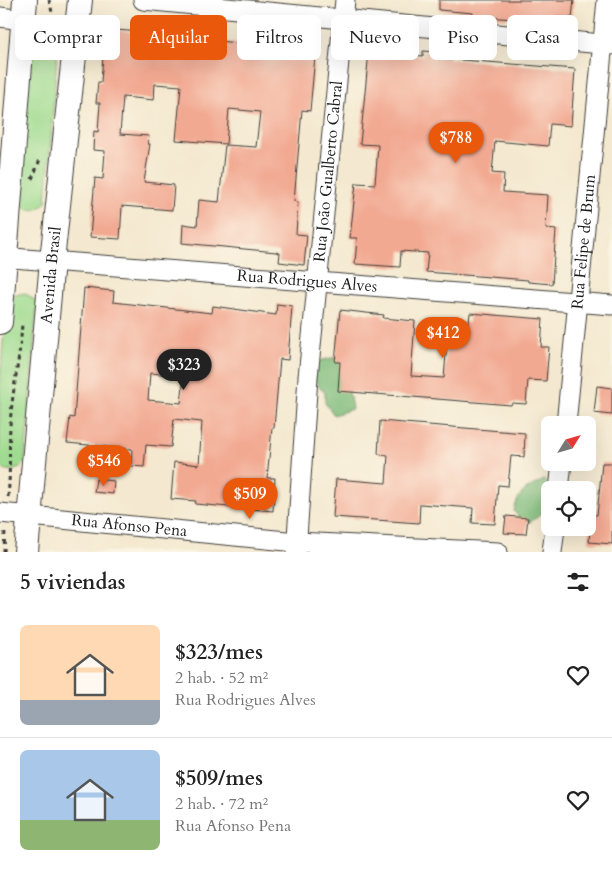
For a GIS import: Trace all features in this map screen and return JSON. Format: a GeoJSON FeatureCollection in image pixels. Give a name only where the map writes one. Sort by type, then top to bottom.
{"type":"FeatureCollection","features":[{"type":"Feature","properties":{"kind":"main road","name":"Avenida Brasil"},"geometry":{"type":"LineString","coordinates":[[26,552],[52,261],[80,0]]}},
{"type":"Feature","properties":{"kind":"main road"},"geometry":{"type":"LineString","coordinates":[[0,322],[3,257],[24,10]]}},
{"type":"Feature","properties":{"kind":"street"},"geometry":{"type":"LineString","coordinates":[[143,0],[331,19]]}},
{"type":"Feature","properties":{"kind":"street","name":"Rua João Gualberto Cabral"},"geometry":{"type":"LineString","coordinates":[[343,15],[344,0]]}},
{"type":"Feature","properties":{"kind":"street","name":"Rua Felipe de Brum"},"geometry":{"type":"LineString","coordinates":[[567,416],[608,45],[606,0]]}},
{"type":"Feature","properties":{"kind":"street"},"geometry":{"type":"LineString","coordinates":[[0,18],[24,10]]}},
{"type":"Feature","properties":{"kind":"street"},"geometry":{"type":"LineString","coordinates":[[419,27],[608,45]]}},
{"type":"Feature","properties":{"kind":"street","name":"Rua João Gualberto Cabral"},"geometry":{"type":"LineString","coordinates":[[297,547],[317,283],[339,60]]}},
{"type":"Feature","properties":{"kind":"street","name":"Rua Rodrigues Alves"},"geometry":{"type":"LineString","coordinates":[[3,257],[612,305]]}},
{"type":"Feature","properties":{"kind":"street","name":"Rua Afonso Pena"},"geometry":{"type":"LineString","coordinates":[[0,513],[297,547],[498,552]]}},
{"type":"Feature","properties":{"kind":"street"},"geometry":{"type":"LineString","coordinates":[[552,552],[554,536]]}},
{"type":"Feature","properties":{"kind":"green space"},"geometry":{"type":"Polygon","coordinates":[[[30,60],[57,60],[46,202],[40,208],[33,210],[18,204],[30,60]]]}},
{"type":"Feature","properties":{"kind":"green space"},"geometry":{"type":"Polygon","coordinates":[[[25,293],[37,302],[25,462],[19,467],[10,470],[0,467],[0,382],[6,303],[15,295],[25,293]]]}},
{"type":"Feature","properties":{"kind":"green space"},"geometry":{"type":"Polygon","coordinates":[[[336,357],[344,360],[352,409],[334,415],[325,403],[325,393],[310,376],[319,361],[336,357]]]}},
{"type":"Feature","properties":{"kind":"green space"},"geometry":{"type":"Polygon","coordinates":[[[541,482],[541,514],[530,522],[519,518],[514,511],[518,499],[528,488],[541,482]]]}},
{"type":"Feature","properties":{"kind":"building"},"geometry":{"type":"Polygon","coordinates":[[[439,0],[574,0],[572,15],[507,15],[507,18],[497,18],[497,15],[473,15],[473,13],[439,10],[439,0]]]}},
{"type":"Feature","properties":{"kind":"building"},"geometry":{"type":"Polygon","coordinates":[[[120,30],[130,31],[130,60],[227,60],[227,42],[237,43],[237,60],[315,60],[310,111],[302,110],[294,201],[298,202],[296,234],[307,235],[304,265],[279,262],[280,253],[276,252],[182,243],[183,224],[197,226],[199,200],[219,202],[225,145],[256,147],[260,112],[229,109],[226,144],[176,140],[181,86],[155,84],[154,100],[123,97],[120,134],[149,136],[148,144],[150,144],[144,182],[174,185],[172,210],[122,206],[120,239],[90,237],[95,178],[103,179],[105,151],[93,150],[94,131],[98,132],[100,103],[96,103],[98,82],[101,82],[103,60],[120,60],[120,30]]]}},
{"type":"Feature","properties":{"kind":"building"},"geometry":{"type":"Polygon","coordinates":[[[423,51],[429,51],[429,60],[462,60],[575,69],[571,126],[550,124],[548,146],[495,141],[492,173],[504,174],[503,192],[548,195],[546,229],[556,230],[552,284],[528,282],[528,280],[426,272],[428,253],[401,251],[400,267],[355,264],[357,238],[350,238],[356,183],[375,184],[378,145],[360,144],[368,60],[419,60],[419,56],[423,56],[423,51]]]}},
{"type":"Feature","properties":{"kind":"building"},"geometry":{"type":"Polygon","coordinates":[[[84,288],[114,291],[113,302],[212,313],[213,306],[276,315],[277,304],[292,306],[288,360],[280,359],[274,428],[272,428],[267,478],[275,478],[273,511],[195,504],[196,501],[171,499],[174,462],[199,465],[202,422],[174,419],[171,447],[146,445],[144,467],[131,466],[132,449],[67,443],[70,417],[74,418],[84,288]],[[150,373],[148,400],[181,403],[184,376],[150,373]]]}},
{"type":"Feature","properties":{"kind":"building"},"geometry":{"type":"Polygon","coordinates":[[[340,310],[384,315],[383,318],[415,321],[411,376],[444,378],[448,331],[456,332],[456,321],[469,323],[470,313],[543,319],[541,347],[549,347],[546,381],[528,380],[526,404],[512,403],[511,405],[338,391],[340,362],[335,362],[340,310]]]}},
{"type":"Feature","properties":{"kind":"building"},"geometry":{"type":"Polygon","coordinates":[[[597,386],[612,388],[612,415],[594,413],[597,386]]]}},
{"type":"Feature","properties":{"kind":"building"},"geometry":{"type":"Polygon","coordinates":[[[380,421],[525,433],[524,457],[511,456],[508,486],[498,485],[495,524],[472,523],[473,508],[420,504],[419,523],[333,517],[336,479],[386,483],[388,455],[378,454],[380,421]]]}},
{"type":"Feature","properties":{"kind":"building"},"geometry":{"type":"Polygon","coordinates":[[[602,463],[612,463],[612,544],[589,542],[589,536],[596,536],[602,463]]]}},
{"type":"Feature","properties":{"kind":"building"},"geometry":{"type":"Polygon","coordinates":[[[96,479],[114,481],[113,494],[94,492],[96,479]]]}},
{"type":"Feature","properties":{"kind":"building"},"geometry":{"type":"Polygon","coordinates":[[[506,516],[528,518],[526,534],[504,533],[506,516]]]}}]}
